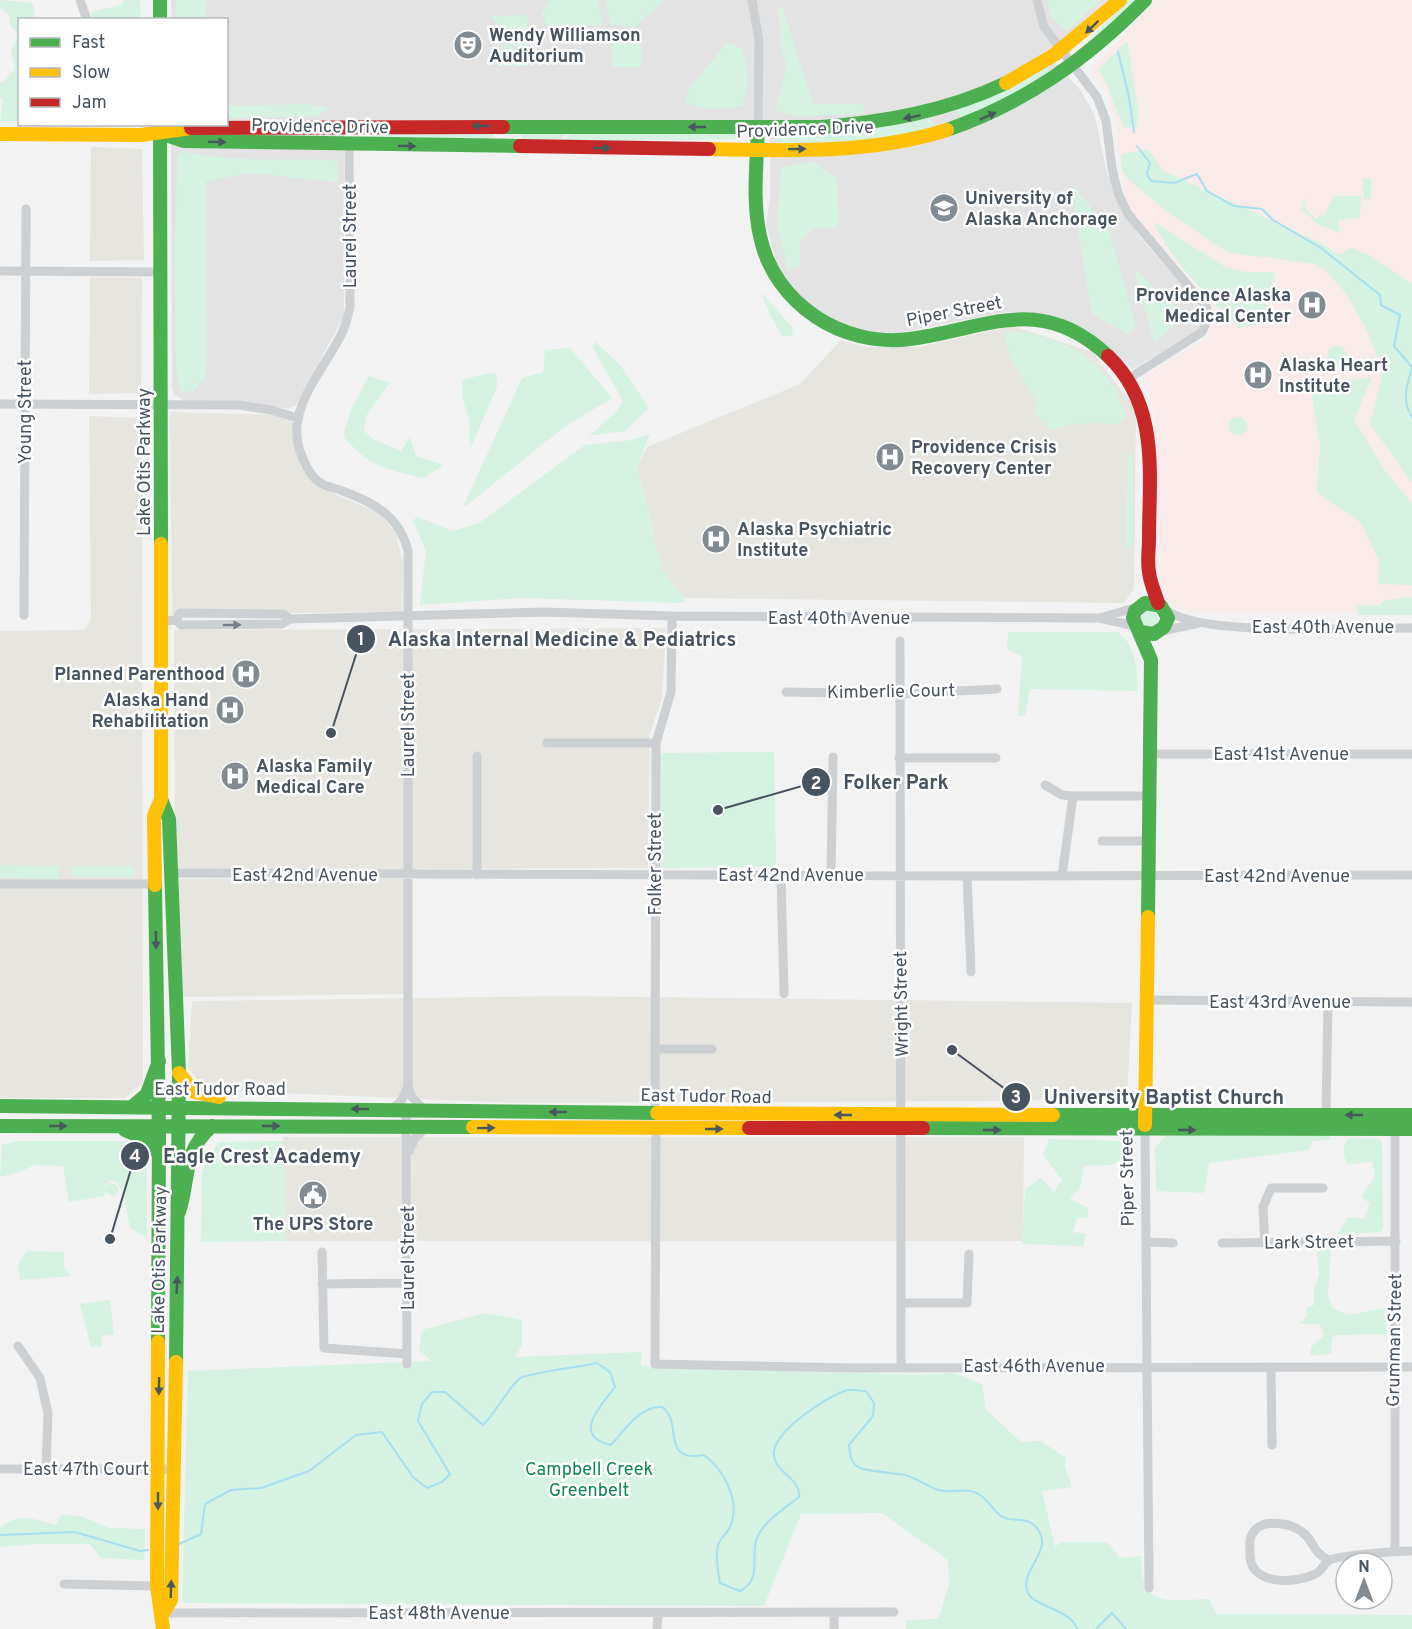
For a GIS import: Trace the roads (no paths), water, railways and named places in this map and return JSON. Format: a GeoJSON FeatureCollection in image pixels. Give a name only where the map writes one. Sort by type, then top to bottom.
{"type":"FeatureCollection","features":[{"type":"Feature","properties":{"kind":"main road"},"geometry":{"type":"LineString","coordinates":[[160,0],[160,18]]}},
{"type":"Feature","properties":{"kind":"main road","name":"Providence Drive"},"geometry":{"type":"LineString","coordinates":[[160,129],[855,125],[914,117],[977,98],[1022,76],[1061,52],[1082,36],[1120,0]]}},
{"type":"Feature","properties":{"kind":"main road","name":"Providence Drive"},"geometry":{"type":"LineString","coordinates":[[160,129],[184,141],[349,145],[758,149],[865,146],[942,132],[1013,104],[1072,68],[1108,39],[1144,0]]}},
{"type":"Feature","properties":{"kind":"main road"},"geometry":{"type":"LineString","coordinates":[[507,126],[508,147]]}},
{"type":"Feature","properties":{"kind":"main road"},"geometry":{"type":"LineString","coordinates":[[349,145],[351,138],[357,133],[392,127]]}},
{"type":"Feature","properties":{"kind":"main road","name":"Piper Street"},"geometry":{"type":"LineString","coordinates":[[759,127],[757,215],[760,237],[770,266],[783,286],[813,317],[836,329],[875,340],[902,340],[1003,318],[1035,319],[1069,328],[1084,336],[1109,356],[1128,379],[1144,410],[1149,448],[1150,577],[1168,618],[1160,632],[1151,660]]}},
{"type":"Feature","properties":{"kind":"main road"},"geometry":{"type":"LineString","coordinates":[[0,134],[141,135],[160,129]]}},
{"type":"Feature","properties":{"kind":"main road","name":"Lake Otis Parkway"},"geometry":{"type":"LineString","coordinates":[[160,129],[161,406],[169,621],[161,800],[154,816],[159,1061],[157,1586],[158,1600],[163,1613],[163,1629]]}},
{"type":"Feature","properties":{"kind":"main road","name":"Piper Street"},"geometry":{"type":"LineString","coordinates":[[1145,1130],[1149,1000],[1151,660],[1133,618],[1146,581],[1150,577]]}},
{"type":"Feature","properties":{"kind":"main road"},"geometry":{"type":"LineString","coordinates":[[1139,606],[1149,601],[1161,606]]}},
{"type":"Feature","properties":{"kind":"main road"},"geometry":{"type":"LineString","coordinates":[[1138,629],[1149,635],[1160,632]]}},
{"type":"Feature","properties":{"kind":"main road","name":"Lake Otis Parkway"},"geometry":{"type":"LineString","coordinates":[[161,800],[169,819],[172,931],[178,1007],[179,1212],[171,1600],[163,1613]]}},
{"type":"Feature","properties":{"kind":"main road"},"geometry":{"type":"LineString","coordinates":[[154,816],[160,831],[162,861],[170,873]]}},
{"type":"Feature","properties":{"kind":"main road"},"geometry":{"type":"LineString","coordinates":[[155,884],[163,891],[165,913],[172,931]]}},
{"type":"Feature","properties":{"kind":"main road"},"geometry":{"type":"LineString","coordinates":[[134,1106],[147,1094],[159,1061]]}},
{"type":"Feature","properties":{"kind":"main road"},"geometry":{"type":"LineString","coordinates":[[178,1073],[188,1090],[197,1095],[238,1098],[272,1107]]}},
{"type":"Feature","properties":{"kind":"main road","name":"East Tudor Road"},"geometry":{"type":"LineString","coordinates":[[0,1106],[272,1107],[698,1114],[1412,1115]]}},
{"type":"Feature","properties":{"kind":"main road"},"geometry":{"type":"LineString","coordinates":[[618,1129],[623,1123],[645,1121],[655,1113]]}},
{"type":"Feature","properties":{"kind":"main road"},"geometry":{"type":"LineString","coordinates":[[656,1129],[661,1122],[693,1120],[698,1114]]}},
{"type":"Feature","properties":{"kind":"main road","name":"East Tudor Road"},"geometry":{"type":"LineString","coordinates":[[0,1126],[1412,1129]]}},
{"type":"Feature","properties":{"kind":"main road"},"geometry":{"type":"LineString","coordinates":[[111,1126],[147,1138],[159,1155]]}},
{"type":"Feature","properties":{"kind":"main road"},"geometry":{"type":"LineString","coordinates":[[179,1212],[186,1191],[192,1146],[199,1136],[212,1126]]}},
{"type":"Feature","properties":{"kind":"street"},"geometry":{"type":"LineString","coordinates":[[80,0],[86,18]]}},
{"type":"Feature","properties":{"kind":"street"},"geometry":{"type":"LineString","coordinates":[[752,0],[759,41],[759,127]]}},
{"type":"Feature","properties":{"kind":"street"},"geometry":{"type":"LineString","coordinates":[[1037,0],[1044,27],[1072,68],[1097,98],[1106,121],[1112,168],[1118,193],[1128,214],[1204,303],[1208,314],[1202,332],[1128,379]]}},
{"type":"Feature","properties":{"kind":"street","name":"Laurel Street"},"geometry":{"type":"LineString","coordinates":[[349,145],[350,307],[343,332],[302,404],[298,418],[298,445],[303,460],[319,482],[383,509],[396,522],[408,551],[408,1086]]}},
{"type":"Feature","properties":{"kind":"street","name":"Young Street"},"geometry":{"type":"LineString","coordinates":[[24,615],[26,209]]}},
{"type":"Feature","properties":{"kind":"street"},"geometry":{"type":"LineString","coordinates":[[0,271],[161,272]]}},
{"type":"Feature","properties":{"kind":"street"},"geometry":{"type":"LineString","coordinates":[[0,404],[239,405],[271,410],[298,418]]}},
{"type":"Feature","properties":{"kind":"street","name":"East 40th Avenue"},"geometry":{"type":"LineString","coordinates":[[1099,618],[1139,606]]}},
{"type":"Feature","properties":{"kind":"street","name":"East 40th Avenue"},"geometry":{"type":"LineString","coordinates":[[1161,606],[1199,623]]}},
{"type":"Feature","properties":{"kind":"street","name":"East 40th Avenue"},"geometry":{"type":"LineString","coordinates":[[169,621],[181,625],[282,624],[290,619],[544,612],[672,616],[1099,618],[1138,629]]}},
{"type":"Feature","properties":{"kind":"street","name":"Folker Street"},"geometry":{"type":"LineString","coordinates":[[655,1113],[656,743],[671,692],[672,616]]}},
{"type":"Feature","properties":{"kind":"street","name":"East 40th Avenue"},"geometry":{"type":"LineString","coordinates":[[1160,632],[1199,623],[1288,630],[1412,628]]}},
{"type":"Feature","properties":{"kind":"street","name":"Wright Street"},"geometry":{"type":"LineString","coordinates":[[900,641],[898,758],[902,1114],[901,1366]]}},
{"type":"Feature","properties":{"kind":"street","name":"Kimberlie Court"},"geometry":{"type":"LineString","coordinates":[[786,692],[900,694],[996,689]]}},
{"type":"Feature","properties":{"kind":"street"},"geometry":{"type":"LineString","coordinates":[[547,743],[656,743]]}},
{"type":"Feature","properties":{"kind":"street","name":"East 41st Avenue"},"geometry":{"type":"LineString","coordinates":[[1151,754],[1412,754]]}},
{"type":"Feature","properties":{"kind":"street"},"geometry":{"type":"LineString","coordinates":[[477,756],[477,875]]}},
{"type":"Feature","properties":{"kind":"street"},"geometry":{"type":"LineString","coordinates":[[831,875],[833,757]]}},
{"type":"Feature","properties":{"kind":"street"},"geometry":{"type":"LineString","coordinates":[[898,758],[996,758]]}},
{"type":"Feature","properties":{"kind":"street"},"geometry":{"type":"LineString","coordinates":[[1045,785],[1062,795],[1151,796]]}},
{"type":"Feature","properties":{"kind":"street"},"geometry":{"type":"LineString","coordinates":[[1062,876],[1073,796]]}},
{"type":"Feature","properties":{"kind":"street"},"geometry":{"type":"LineString","coordinates":[[1102,842],[1150,841]]}},
{"type":"Feature","properties":{"kind":"street","name":"East 42nd Avenue"},"geometry":{"type":"LineString","coordinates":[[170,873],[781,876],[899,874],[967,876],[1412,875]]}},
{"type":"Feature","properties":{"kind":"street"},"geometry":{"type":"LineString","coordinates":[[781,876],[784,994]]}},
{"type":"Feature","properties":{"kind":"street"},"geometry":{"type":"LineString","coordinates":[[967,876],[971,972]]}},
{"type":"Feature","properties":{"kind":"street"},"geometry":{"type":"LineString","coordinates":[[0,884],[155,884]]}},
{"type":"Feature","properties":{"kind":"street","name":"East 43rd Avenue"},"geometry":{"type":"LineString","coordinates":[[1149,1000],[1412,1002]]}},
{"type":"Feature","properties":{"kind":"street"},"geometry":{"type":"LineString","coordinates":[[1326,1115],[1328,1002]]}},
{"type":"Feature","properties":{"kind":"street"},"geometry":{"type":"LineString","coordinates":[[655,1049],[712,1049]]}},
{"type":"Feature","properties":{"kind":"street"},"geometry":{"type":"LineString","coordinates":[[392,1109],[402,1100],[408,1086]]}},
{"type":"Feature","properties":{"kind":"street"},"geometry":{"type":"LineString","coordinates":[[408,1086],[414,1099],[424,1110]]}},
{"type":"Feature","properties":{"kind":"street","name":"Laurel Street"},"geometry":{"type":"LineString","coordinates":[[322,1284],[324,1348],[407,1359],[409,1152],[406,1110]]}},
{"type":"Feature","properties":{"kind":"street"},"geometry":{"type":"LineString","coordinates":[[409,1152],[415,1138],[427,1128]]}},
{"type":"Feature","properties":{"kind":"street","name":"Grumman Street"},"geometry":{"type":"LineString","coordinates":[[1395,1128],[1396,1241],[1393,1367],[1395,1551]]}},
{"type":"Feature","properties":{"kind":"street","name":"East 46th Avenue"},"geometry":{"type":"LineString","coordinates":[[656,1129],[655,1364],[1412,1367]]}},
{"type":"Feature","properties":{"kind":"street","name":"Piper Street"},"geometry":{"type":"LineString","coordinates":[[1145,1130],[1149,1588]]}},
{"type":"Feature","properties":{"kind":"street"},"geometry":{"type":"LineString","coordinates":[[1265,1243],[1263,1207],[1272,1188],[1323,1188]]}},
{"type":"Feature","properties":{"kind":"street","name":"Lark Street"},"geometry":{"type":"LineString","coordinates":[[1222,1243],[1396,1241]]}},
{"type":"Feature","properties":{"kind":"street"},"geometry":{"type":"LineString","coordinates":[[1146,1242],[1173,1242]]}},
{"type":"Feature","properties":{"kind":"street"},"geometry":{"type":"LineString","coordinates":[[321,1252],[322,1284],[408,1283]]}},
{"type":"Feature","properties":{"kind":"street"},"geometry":{"type":"LineString","coordinates":[[901,1303],[967,1303],[969,1254]]}},
{"type":"Feature","properties":{"kind":"street"},"geometry":{"type":"LineString","coordinates":[[18,1346],[40,1378],[48,1413],[46,1469]]}},
{"type":"Feature","properties":{"kind":"street"},"geometry":{"type":"LineString","coordinates":[[1272,1367],[1272,1445]]}},
{"type":"Feature","properties":{"kind":"street","name":"East 47th Court"},"geometry":{"type":"LineString","coordinates":[[0,1469],[173,1469]]}},
{"type":"Feature","properties":{"kind":"street"},"geometry":{"type":"LineString","coordinates":[[1329,1560],[1317,1573],[1304,1577],[1285,1579],[1257,1575],[1250,1562],[1251,1534],[1257,1528],[1267,1524],[1290,1526],[1307,1537],[1316,1554],[1329,1560],[1395,1551],[1412,1551]]}},
{"type":"Feature","properties":{"kind":"street"},"geometry":{"type":"LineString","coordinates":[[64,1584],[157,1586]]}},
{"type":"Feature","properties":{"kind":"street","name":"East 48th Avenue"},"geometry":{"type":"LineString","coordinates":[[163,1613],[834,1614],[894,1612]]}},
{"type":"Feature","properties":{"kind":"street"},"geometry":{"type":"LineString","coordinates":[[657,1614],[657,1629]]}},
{"type":"Feature","properties":{"kind":"street"},"geometry":{"type":"LineString","coordinates":[[834,1614],[834,1629]]}},
{"type":"Feature","properties":{"kind":"waterway"},"geometry":{"type":"LineString","coordinates":[[1118,52],[1129,97],[1134,132]]}},
{"type":"Feature","properties":{"kind":"waterway"},"geometry":{"type":"LineString","coordinates":[[1137,146],[1150,163],[1147,174],[1151,181],[1174,183],[1197,174],[1207,191],[1234,206],[1262,209],[1273,220],[1321,248],[1380,295],[1381,305],[1400,315],[1394,346],[1412,367],[1406,399],[1412,417]]}},
{"type":"Feature","properties":{"kind":"waterway"},"geometry":{"type":"LineString","coordinates":[[179,1544],[201,1534],[205,1504],[231,1490],[261,1488],[309,1471],[356,1435],[382,1432],[413,1477],[427,1488],[442,1482],[450,1474],[418,1421],[422,1404],[432,1392],[445,1392],[483,1425],[520,1378],[597,1363],[610,1372],[615,1387],[592,1420],[593,1435],[599,1441],[611,1445],[640,1414],[654,1407],[662,1407],[672,1422],[674,1440],[682,1453],[690,1456],[704,1455],[724,1477],[732,1496],[733,1515],[730,1528],[717,1550],[720,1583],[740,1591],[747,1586],[753,1575],[756,1541],[759,1534],[774,1516],[799,1497],[796,1484],[781,1470],[774,1458],[777,1442],[794,1423],[816,1406],[847,1390],[866,1391],[874,1403],[873,1416],[849,1445],[854,1464],[863,1469],[905,1475],[938,1490],[974,1492],[982,1496],[1001,1516],[1031,1523],[1041,1535],[1042,1544],[1030,1570],[1026,1587],[1030,1596],[1041,1604],[1062,1613],[1074,1623],[1077,1629]]}},
{"type":"Feature","properties":{"kind":"waterway"},"geometry":{"type":"LineString","coordinates":[[0,1535],[75,1532],[140,1551],[148,1550]]}},
{"type":"Feature","properties":{"kind":"waterway"},"geometry":{"type":"LineString","coordinates":[[1096,1629],[1112,1613],[1126,1629]]}},
{"type":"Feature","properties":{"kind":"place","name":"Wendy Williamson Auditorium"},"geometry":{"type":"Point","coordinates":[468,45]}},
{"type":"Feature","properties":{"kind":"place","name":"University of Alaska Anchorage"},"geometry":{"type":"Point","coordinates":[944,208]}},
{"type":"Feature","properties":{"kind":"place","name":"Providence Alaska Medical Center"},"geometry":{"type":"Point","coordinates":[1312,305]}},
{"type":"Feature","properties":{"kind":"place","name":"Alaska Heart Institute"},"geometry":{"type":"Point","coordinates":[1258,375]}},
{"type":"Feature","properties":{"kind":"place","name":"Providence Crisis Recovery Center"},"geometry":{"type":"Point","coordinates":[890,457]}},
{"type":"Feature","properties":{"kind":"place","name":"Alaska Psychiatric Institute"},"geometry":{"type":"Point","coordinates":[716,539]}},
{"type":"Feature","properties":{"kind":"place","name":"Planned Parenthood"},"geometry":{"type":"Point","coordinates":[246,674]}},
{"type":"Feature","properties":{"kind":"place","name":"Alaska Hand Rehabilitation"},"geometry":{"type":"Point","coordinates":[230,710]}},
{"type":"Feature","properties":{"kind":"place","name":"Alaska Internal Medicine & Pediatrics"},"geometry":{"type":"Point","coordinates":[331,733]}},
{"type":"Feature","properties":{"kind":"place","name":"Alaska Family Medical Care"},"geometry":{"type":"Point","coordinates":[235,776]}},
{"type":"Feature","properties":{"kind":"place","name":"Folker Park"},"geometry":{"type":"Point","coordinates":[718,810]}},
{"type":"Feature","properties":{"kind":"place","name":"University Baptist Church"},"geometry":{"type":"Point","coordinates":[952,1050]}},
{"type":"Feature","properties":{"kind":"place","name":"The UPS Store"},"geometry":{"type":"Point","coordinates":[313,1195]}},
{"type":"Feature","properties":{"kind":"place","name":"Eagle Crest Academy"},"geometry":{"type":"Point","coordinates":[110,1239]}},
{"type":"Feature","properties":{"kind":"park label","name":"Campbell Creek Greenbelt"},"geometry":{"type":"Point","coordinates":[589,1479]}}]}
